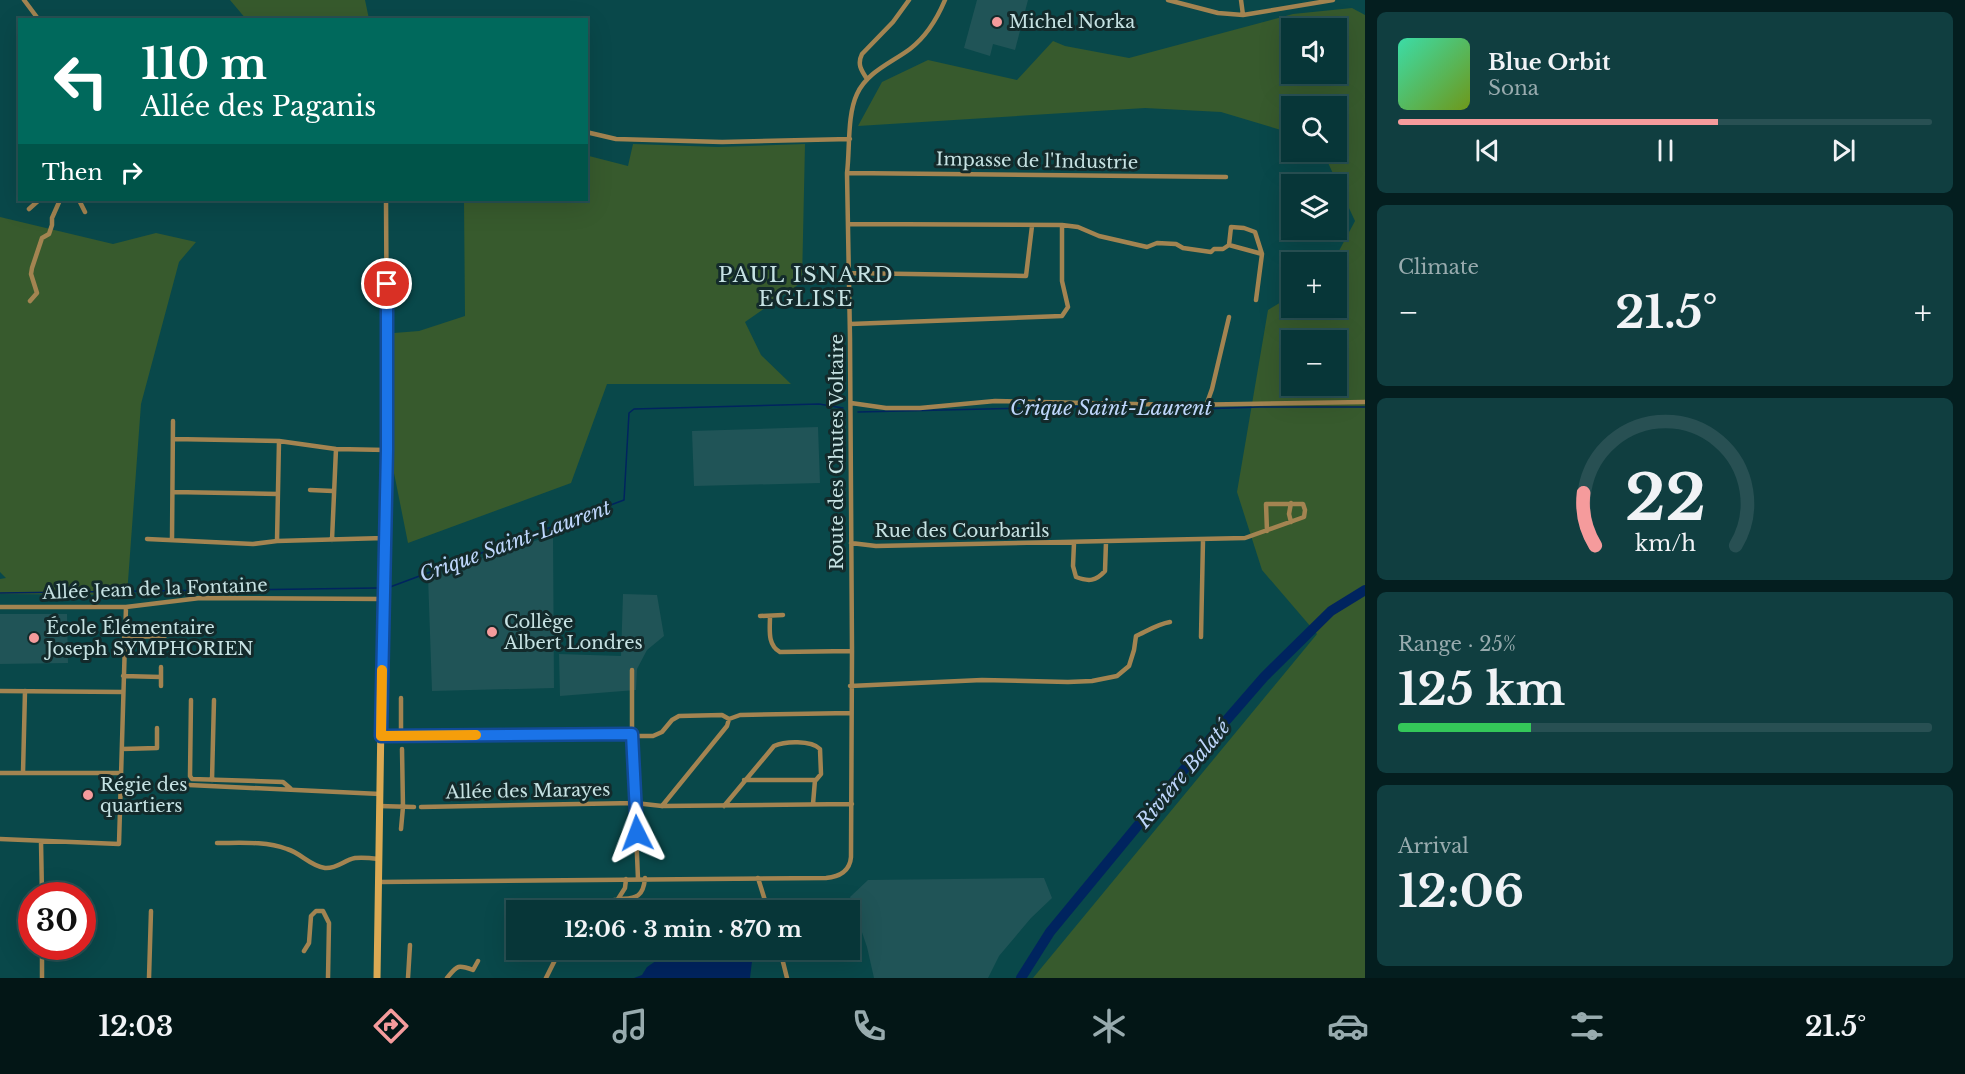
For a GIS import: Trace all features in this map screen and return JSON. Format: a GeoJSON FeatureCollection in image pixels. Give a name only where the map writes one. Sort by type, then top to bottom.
{"type":"FeatureCollection","features":[{"type":"Feature","properties":{"kind":"street"},"geometry":{"type":"LineString","coordinates":[[24,0],[38,18]]}},
{"type":"Feature","properties":{"kind":"street"},"geometry":{"type":"LineString","coordinates":[[867,79],[860,69],[859,60],[862,54],[893,22],[909,0]]}},
{"type":"Feature","properties":{"kind":"street","name":"Route des Chutes Voltaire"},"geometry":{"type":"LineString","coordinates":[[758,878],[826,878],[840,875],[847,870],[851,862],[851,403],[847,173],[853,105],[857,93],[867,79],[923,37],[933,24],[945,0]]}},
{"type":"Feature","properties":{"kind":"street"},"geometry":{"type":"LineString","coordinates":[[1168,0],[1218,13],[1243,15],[1333,0]]}},
{"type":"Feature","properties":{"kind":"street"},"geometry":{"type":"LineString","coordinates":[[1240,0],[1243,15]]}},
{"type":"Feature","properties":{"kind":"street"},"geometry":{"type":"LineString","coordinates":[[588,132],[616,138],[722,142],[850,139]]}},
{"type":"Feature","properties":{"kind":"street","name":"Impasse de l'Industrie"},"geometry":{"type":"LineString","coordinates":[[847,173],[1226,177]]}},
{"type":"Feature","properties":{"kind":"street"},"geometry":{"type":"LineString","coordinates":[[29,209],[38,201]]}},
{"type":"Feature","properties":{"kind":"street"},"geometry":{"type":"LineString","coordinates":[[30,301],[37,293],[31,274],[32,268],[42,238],[49,234],[52,218],[60,201]]}},
{"type":"Feature","properties":{"kind":"street"},"geometry":{"type":"LineString","coordinates":[[79,201],[86,212]]}},
{"type":"Feature","properties":{"kind":"street"},"geometry":{"type":"LineString","coordinates":[[377,978],[387,450],[386,201]]}},
{"type":"Feature","properties":{"kind":"street"},"geometry":{"type":"LineString","coordinates":[[848,224],[1062,225],[1078,227],[1099,236],[1147,248],[1157,243],[1176,244],[1183,248],[1211,252],[1229,245],[1262,254]]}},
{"type":"Feature","properties":{"kind":"street"},"geometry":{"type":"LineString","coordinates":[[850,324],[1062,316],[1068,307],[1062,281],[1062,225]]}},
{"type":"Feature","properties":{"kind":"street"},"geometry":{"type":"LineString","coordinates":[[849,273],[1026,276],[1032,226]]}},
{"type":"Feature","properties":{"kind":"street"},"geometry":{"type":"LineString","coordinates":[[1229,245],[1231,227],[1255,232],[1262,254],[1256,300]]}},
{"type":"Feature","properties":{"kind":"street"},"geometry":{"type":"LineString","coordinates":[[1207,403],[1229,317]]}},
{"type":"Feature","properties":{"kind":"street"},"geometry":{"type":"LineString","coordinates":[[851,403],[886,408],[909,408],[995,401],[1166,404],[1365,402]]}},
{"type":"Feature","properties":{"kind":"street"},"geometry":{"type":"LineString","coordinates":[[172,540],[173,421]]}},
{"type":"Feature","properties":{"kind":"street"},"geometry":{"type":"LineString","coordinates":[[173,439],[279,441],[336,449],[387,450]]}},
{"type":"Feature","properties":{"kind":"street"},"geometry":{"type":"LineString","coordinates":[[277,541],[279,441]]}},
{"type":"Feature","properties":{"kind":"street"},"geometry":{"type":"LineString","coordinates":[[332,540],[336,449]]}},
{"type":"Feature","properties":{"kind":"street"},"geometry":{"type":"LineString","coordinates":[[310,490],[333,491]]}},
{"type":"Feature","properties":{"kind":"street"},"geometry":{"type":"LineString","coordinates":[[173,492],[278,494]]}},
{"type":"Feature","properties":{"kind":"street"},"geometry":{"type":"LineString","coordinates":[[1267,531],[1266,504],[1291,503],[1303,504],[1304,518],[1291,522],[1289,514],[1291,503]]}},
{"type":"Feature","properties":{"kind":"street","name":"Rue des Courbarils"},"geometry":{"type":"LineString","coordinates":[[851,543],[876,546],[1245,538],[1291,522]]}},
{"type":"Feature","properties":{"kind":"street"},"geometry":{"type":"LineString","coordinates":[[147,539],[253,544],[277,541],[384,538]]}},
{"type":"Feature","properties":{"kind":"street"},"geometry":{"type":"LineString","coordinates":[[1201,637],[1203,540]]}},
{"type":"Feature","properties":{"kind":"street","name":"Rue des Courbarils"},"geometry":{"type":"LineString","coordinates":[[1074,543],[1073,567],[1076,577],[1086,580],[1097,579],[1105,572],[1106,542]]}},
{"type":"Feature","properties":{"kind":"street","name":"Allée Jean de la Fontaine"},"geometry":{"type":"LineString","coordinates":[[0,607],[126,607],[200,598],[383,596]]}},
{"type":"Feature","properties":{"kind":"street"},"geometry":{"type":"LineString","coordinates":[[0,839],[119,844],[126,607]]}},
{"type":"Feature","properties":{"kind":"street"},"geometry":{"type":"LineString","coordinates":[[770,615],[771,641],[777,651],[784,653],[852,651]]}},
{"type":"Feature","properties":{"kind":"street"},"geometry":{"type":"LineString","coordinates":[[760,616],[783,615]]}},
{"type":"Feature","properties":{"kind":"street"},"geometry":{"type":"LineString","coordinates":[[850,686],[981,680],[1092,681],[1117,676],[1127,669],[1132,661],[1136,636],[1170,622]]}},
{"type":"Feature","properties":{"kind":"street"},"geometry":{"type":"LineString","coordinates":[[124,637],[165,636]]}},
{"type":"Feature","properties":{"kind":"street"},"geometry":{"type":"LineString","coordinates":[[161,667],[161,686]]}},
{"type":"Feature","properties":{"kind":"street"},"geometry":{"type":"LineString","coordinates":[[632,670],[632,734],[638,879]]}},
{"type":"Feature","properties":{"kind":"street"},"geometry":{"type":"LineString","coordinates":[[123,676],[161,676]]}},
{"type":"Feature","properties":{"kind":"street"},"geometry":{"type":"LineString","coordinates":[[0,691],[123,692]]}},
{"type":"Feature","properties":{"kind":"street"},"geometry":{"type":"LineString","coordinates":[[23,773],[25,691]]}},
{"type":"Feature","properties":{"kind":"street"},"geometry":{"type":"LineString","coordinates":[[400,698],[401,736]]}},
{"type":"Feature","properties":{"kind":"street"},"geometry":{"type":"LineString","coordinates":[[191,700],[190,776],[192,779],[283,782],[290,788]]}},
{"type":"Feature","properties":{"kind":"street"},"geometry":{"type":"LineString","coordinates":[[212,780],[214,700]]}},
{"type":"Feature","properties":{"kind":"street"},"geometry":{"type":"LineString","coordinates":[[381,736],[658,735],[679,716],[722,715],[729,719],[740,716],[851,713]]}},
{"type":"Feature","properties":{"kind":"street"},"geometry":{"type":"LineString","coordinates":[[662,806],[727,726],[729,719]]}},
{"type":"Feature","properties":{"kind":"street"},"geometry":{"type":"LineString","coordinates":[[122,749],[157,748],[157,728]]}},
{"type":"Feature","properties":{"kind":"street"},"geometry":{"type":"LineString","coordinates":[[724,806],[774,746],[780,744],[814,744],[820,748],[820,774],[815,780],[813,804]]}},
{"type":"Feature","properties":{"kind":"street"},"geometry":{"type":"LineString","coordinates":[[401,829],[402,749]]}},
{"type":"Feature","properties":{"kind":"street"},"geometry":{"type":"LineString","coordinates":[[0,773],[121,773]]}},
{"type":"Feature","properties":{"kind":"street"},"geometry":{"type":"LineString","coordinates":[[744,780],[815,780]]}},
{"type":"Feature","properties":{"kind":"street"},"geometry":{"type":"LineString","coordinates":[[189,785],[380,794]]}},
{"type":"Feature","properties":{"kind":"street","name":"Allée des Marayes"},"geometry":{"type":"LineString","coordinates":[[420,807],[635,803],[662,806],[852,804]]}},
{"type":"Feature","properties":{"kind":"street"},"geometry":{"type":"LineString","coordinates":[[379,806],[414,807]]}},
{"type":"Feature","properties":{"kind":"street"},"geometry":{"type":"LineString","coordinates":[[41,841],[42,882]]}},
{"type":"Feature","properties":{"kind":"street"},"geometry":{"type":"LineString","coordinates":[[218,843],[280,846],[297,853],[315,866],[325,868],[335,867],[357,858],[379,859]]}},
{"type":"Feature","properties":{"kind":"street"},"geometry":{"type":"LineString","coordinates":[[379,882],[758,878],[765,900]]}},
{"type":"Feature","properties":{"kind":"street"},"geometry":{"type":"LineString","coordinates":[[618,899],[625,888],[626,879]]}},
{"type":"Feature","properties":{"kind":"street"},"geometry":{"type":"LineString","coordinates":[[612,900],[627,899],[638,895],[644,889],[645,879]]}},
{"type":"Feature","properties":{"kind":"street"},"geometry":{"type":"LineString","coordinates":[[149,978],[151,911]]}},
{"type":"Feature","properties":{"kind":"street"},"geometry":{"type":"LineString","coordinates":[[304,951],[309,943],[311,916],[316,911],[323,911],[328,922],[328,978]]}},
{"type":"Feature","properties":{"kind":"street"},"geometry":{"type":"LineString","coordinates":[[408,978],[410,945]]}},
{"type":"Feature","properties":{"kind":"street"},"geometry":{"type":"LineString","coordinates":[[42,960],[42,978]]}},
{"type":"Feature","properties":{"kind":"street"},"geometry":{"type":"LineString","coordinates":[[546,978],[555,960]]}},
{"type":"Feature","properties":{"kind":"street"},"geometry":{"type":"LineString","coordinates":[[782,960],[787,978]]}},
{"type":"Feature","properties":{"kind":"street"},"geometry":{"type":"LineString","coordinates":[[447,978],[456,967],[461,966],[473,970],[478,961]]}},
{"type":"Feature","properties":{"kind":"shaded area","name":"Michel Norka"},"geometry":{"type":"Polygon","coordinates":[[[977,0],[1028,0],[1015,50],[993,44],[990,56],[964,48],[977,0]]]}},
{"type":"Feature","properties":{"kind":"shaded area"},"geometry":{"type":"Polygon","coordinates":[[[818,427],[820,483],[694,486],[692,431],[818,427]]]}},
{"type":"Feature","properties":{"kind":"shaded area","name":"Collège Albert Londres"},"geometry":{"type":"Polygon","coordinates":[[[553,535],[554,688],[432,691],[428,576],[553,535]]]}},
{"type":"Feature","properties":{"kind":"shaded area"},"geometry":{"type":"Polygon","coordinates":[[[623,594],[657,595],[664,636],[647,650],[637,669],[636,690],[560,696],[559,654],[621,656],[623,594]]]}},
{"type":"Feature","properties":{"kind":"shaded area","name":"École Élémentaire Joseph SYMPHORIEN"},"geometry":{"type":"Polygon","coordinates":[[[0,614],[67,614],[68,663],[0,664],[0,614]]]}},
{"type":"Feature","properties":{"kind":"shaded area"},"geometry":{"type":"Polygon","coordinates":[[[1044,878],[1052,898],[1031,918],[999,956],[988,978],[874,978],[860,926],[860,900],[851,900],[850,897],[868,880],[1044,878]]]}},
{"type":"Feature","properties":{"kind":"green space"},"geometry":{"type":"Polygon","coordinates":[[[230,0],[365,0],[369,18],[245,18],[230,0]]]}},
{"type":"Feature","properties":{"kind":"green space"},"geometry":{"type":"Polygon","coordinates":[[[1352,8],[1365,15],[1365,978],[1033,978],[1317,634],[1262,570],[1237,492],[1268,310],[1281,302],[1281,318],[1347,318],[1347,252],[1338,252],[1347,240],[1355,221],[1347,204],[1347,174],[1333,174],[1328,162],[1347,162],[1347,96],[1281,96],[1281,130],[1221,112],[1145,108],[858,126],[882,82],[928,60],[1017,80],[1053,41],[1065,46],[1129,58],[1293,14],[1352,8]]]}},
{"type":"Feature","properties":{"kind":"green space"},"geometry":{"type":"Polygon","coordinates":[[[633,144],[718,147],[805,144],[802,282],[745,322],[761,355],[791,384],[607,384],[571,483],[408,543],[393,468],[394,333],[419,331],[465,316],[464,201],[588,201],[589,156],[628,166],[633,144]]]}},
{"type":"Feature","properties":{"kind":"green space"},"geometry":{"type":"Polygon","coordinates":[[[0,217],[113,244],[156,233],[196,242],[179,262],[141,404],[127,595],[0,594],[0,579],[6,578],[0,572],[0,217]]]}},
{"type":"Feature","properties":{"kind":"water"},"geometry":{"type":"Polygon","coordinates":[[[657,960],[753,960],[750,978],[634,978],[642,975],[647,967],[657,960]]]}},
{"type":"Feature","properties":{"kind":"waterway","name":"Crique Saint-Laurent"},"geometry":{"type":"LineString","coordinates":[[390,587],[624,500],[629,413],[634,409],[819,404],[843,408]]}},
{"type":"Feature","properties":{"kind":"waterway","name":"Crique Saint-Laurent"},"geometry":{"type":"LineString","coordinates":[[858,412],[1115,406]]}},
{"type":"Feature","properties":{"kind":"waterway","name":"Crique Saint-Laurent"},"geometry":{"type":"LineString","coordinates":[[1156,407],[1200,409],[1365,407]]}},
{"type":"Feature","properties":{"kind":"waterway","name":"Crique Saint-Laurent"},"geometry":{"type":"LineString","coordinates":[[0,593],[377,588]]}},
{"type":"Feature","properties":{"kind":"waterway","name":"Rivière Balaté"},"geometry":{"type":"LineString","coordinates":[[1021,978],[1050,932],[1191,761],[1264,677],[1331,611],[1365,590]]}},
{"type":"Feature","properties":{"kind":"slow traffic"},"geometry":{"type":"LineString","coordinates":[[382,670],[381,736],[476,735]]}},
{"type":"Feature","properties":{"kind":"place","name":"Michel Norka"},"geometry":{"type":"Point","coordinates":[997,22]}},
{"type":"Feature","properties":{"kind":"place","name":"Collège Albert Londres"},"geometry":{"type":"Point","coordinates":[492,632]}},
{"type":"Feature","properties":{"kind":"place","name":"École Élémentaire Joseph SYMPHORIEN"},"geometry":{"type":"Point","coordinates":[34,638]}},
{"type":"Feature","properties":{"kind":"place","name":"Régie des quartiers"},"geometry":{"type":"Point","coordinates":[88,795]}},
{"type":"Feature","properties":{"kind":"district","name":"PAUL ISNARD EGLISE"},"geometry":{"type":"Point","coordinates":[806,287]}},
{"type":"Feature","properties":{"kind":"route"},"geometry":{"type":"LineString","coordinates":[[387,284],[387,450],[381,736],[632,734],[637,833]]}}]}
